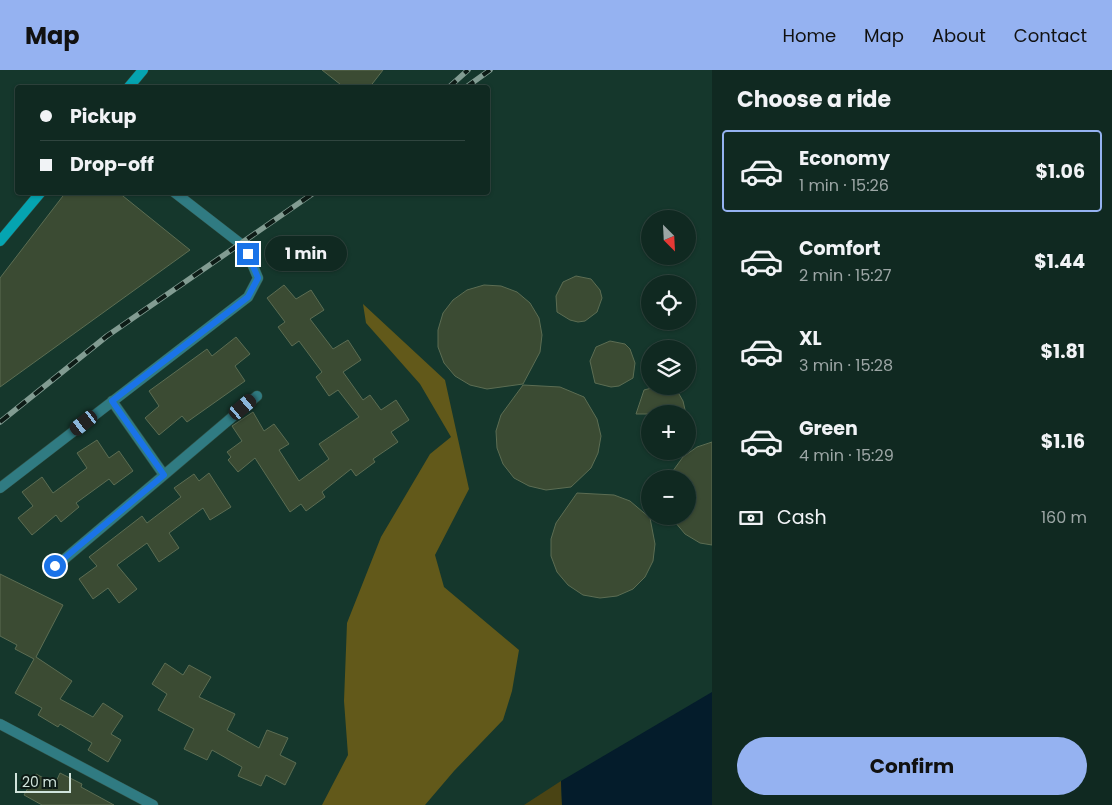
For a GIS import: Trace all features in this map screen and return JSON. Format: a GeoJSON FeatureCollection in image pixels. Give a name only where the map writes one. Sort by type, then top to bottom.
{"type":"FeatureCollection","features":[{"type":"Feature","properties":{"kind":"main road"},"geometry":{"type":"LineString","coordinates":[[130,85],[143,70]]}},
{"type":"Feature","properties":{"kind":"main road"},"geometry":{"type":"LineString","coordinates":[[0,241],[38,195]]}},
{"type":"Feature","properties":{"kind":"street"},"geometry":{"type":"LineString","coordinates":[[0,488],[248,297],[258,278],[248,254],[241,244],[178,195]]}},
{"type":"Feature","properties":{"kind":"street"},"geometry":{"type":"LineString","coordinates":[[55,566],[257,396]]}},
{"type":"Feature","properties":{"kind":"street"},"geometry":{"type":"LineString","coordinates":[[112,401],[164,475]]}},
{"type":"Feature","properties":{"kind":"street"},"geometry":{"type":"LineString","coordinates":[[0,724],[152,805]]}},
{"type":"Feature","properties":{"kind":"shaded area"},"geometry":{"type":"Polygon","coordinates":[[[363,304],[445,380],[469,489],[435,555],[444,587],[519,650],[512,691],[503,720],[454,771],[425,805],[322,805],[348,755],[344,701],[347,623],[381,537],[430,454],[451,437],[420,384],[366,323],[363,304]]]}},
{"type":"Feature","properties":{"kind":"shaded area"},"geometry":{"type":"Polygon","coordinates":[[[561,781],[562,805],[524,805],[561,781]]]}},
{"type":"Feature","properties":{"kind":"water"},"geometry":{"type":"Polygon","coordinates":[[[712,692],[712,805],[562,805],[561,781],[712,692]]]}},
{"type":"Feature","properties":{"kind":"building"},"geometry":{"type":"Polygon","coordinates":[[[322,70],[383,70],[371,85],[341,85],[322,70]]]}},
{"type":"Feature","properties":{"kind":"building"},"geometry":{"type":"Polygon","coordinates":[[[64,195],[122,195],[190,250],[0,387],[0,278],[64,195]]]}},
{"type":"Feature","properties":{"kind":"building"},"geometry":{"type":"Polygon","coordinates":[[[576,276],[591,279],[600,290],[602,298],[597,312],[585,321],[578,322],[570,320],[557,312],[556,296],[563,282],[576,276]]]}},
{"type":"Feature","properties":{"kind":"building"},"geometry":{"type":"Polygon","coordinates":[[[284,285],[296,299],[311,290],[324,310],[310,319],[333,349],[348,340],[361,360],[343,372],[363,400],[370,395],[381,410],[396,400],[409,420],[391,432],[398,442],[373,459],[375,462],[356,476],[351,469],[322,492],[325,497],[306,511],[301,504],[290,512],[255,458],[238,472],[228,460],[231,457],[227,452],[242,441],[232,426],[253,412],[264,431],[274,424],[289,444],[279,450],[299,481],[329,459],[319,444],[359,417],[338,390],[329,396],[316,377],[322,372],[299,341],[292,346],[278,327],[285,322],[267,298],[284,285]]]}},
{"type":"Feature","properties":{"kind":"building"},"geometry":{"type":"Polygon","coordinates":[[[484,285],[501,286],[517,292],[530,303],[539,318],[542,335],[540,352],[523,384],[487,389],[470,385],[455,376],[444,363],[438,347],[438,330],[443,313],[453,300],[467,290],[484,285]]]}},
{"type":"Feature","properties":{"kind":"building"},"geometry":{"type":"Polygon","coordinates":[[[236,337],[250,354],[235,366],[245,381],[187,422],[182,416],[159,435],[145,418],[159,406],[149,391],[207,349],[212,356],[236,337]]]}},
{"type":"Feature","properties":{"kind":"building"},"geometry":{"type":"Polygon","coordinates":[[[610,341],[625,344],[630,349],[635,363],[633,378],[619,386],[611,387],[595,383],[590,361],[596,347],[610,341]]]}},
{"type":"Feature","properties":{"kind":"building"},"geometry":{"type":"Polygon","coordinates":[[[523,385],[560,387],[584,397],[597,419],[601,436],[598,453],[591,468],[571,487],[546,490],[529,486],[514,478],[503,464],[497,448],[496,431],[501,415],[523,385]]]}},
{"type":"Feature","properties":{"kind":"building"},"geometry":{"type":"Polygon","coordinates":[[[642,395],[680,395],[683,401],[684,405],[641,405],[641,414],[636,414],[642,395]]]}},
{"type":"Feature","properties":{"kind":"building"},"geometry":{"type":"Polygon","coordinates":[[[97,440],[109,458],[119,451],[133,471],[114,485],[109,479],[76,503],[79,507],[61,522],[56,515],[32,535],[18,518],[33,506],[22,492],[42,477],[53,493],[87,468],[77,453],[97,440]]]}},
{"type":"Feature","properties":{"kind":"building"},"geometry":{"type":"Polygon","coordinates":[[[712,442],[712,545],[700,543],[685,534],[678,525],[696,525],[696,470],[674,470],[681,460],[696,460],[697,447],[712,442]]]}},
{"type":"Feature","properties":{"kind":"building"},"geometry":{"type":"Polygon","coordinates":[[[209,473],[231,507],[210,520],[203,508],[169,533],[179,548],[159,562],[147,543],[117,565],[137,589],[119,603],[108,588],[93,599],[79,579],[97,566],[89,557],[142,516],[147,523],[181,497],[174,488],[194,474],[199,481],[209,473]]]}},
{"type":"Feature","properties":{"kind":"building"},"geometry":{"type":"Polygon","coordinates":[[[577,493],[614,495],[630,501],[641,510],[641,525],[651,525],[655,544],[653,561],[645,577],[633,589],[617,596],[600,598],[583,595],[568,585],[557,572],[551,556],[551,539],[556,523],[577,493]]]}},
{"type":"Feature","properties":{"kind":"building"},"geometry":{"type":"Polygon","coordinates":[[[0,574],[63,605],[36,657],[72,681],[60,699],[93,717],[103,703],[123,716],[111,734],[121,740],[108,762],[88,750],[92,743],[60,724],[58,727],[38,715],[42,708],[15,693],[34,659],[15,649],[17,645],[0,636],[0,574]]]}},
{"type":"Feature","properties":{"kind":"building"},"geometry":{"type":"Polygon","coordinates":[[[165,663],[183,675],[189,665],[211,677],[199,697],[235,714],[227,730],[259,748],[267,730],[288,738],[280,755],[296,763],[285,785],[266,775],[261,786],[238,776],[242,767],[212,750],[207,760],[184,749],[194,729],[158,710],[167,694],[152,684],[165,663]]]}},
{"type":"Feature","properties":{"kind":"building"},"geometry":{"type":"Polygon","coordinates":[[[60,773],[82,784],[81,787],[114,805],[42,805],[24,795],[36,774],[55,784],[60,773]]]}},
{"type":"Feature","properties":{"kind":"railway"},"geometry":{"type":"LineString","coordinates":[[451,85],[468,70]]}},
{"type":"Feature","properties":{"kind":"railway"},"geometry":{"type":"LineString","coordinates":[[469,85],[490,70]]}},
{"type":"Feature","properties":{"kind":"railway"},"geometry":{"type":"LineString","coordinates":[[0,422],[107,336],[311,195]]}},
{"type":"Feature","properties":{"kind":"route"},"geometry":{"type":"LineString","coordinates":[[55,566],[164,475],[112,401],[248,297],[258,278],[248,254]]}}]}
